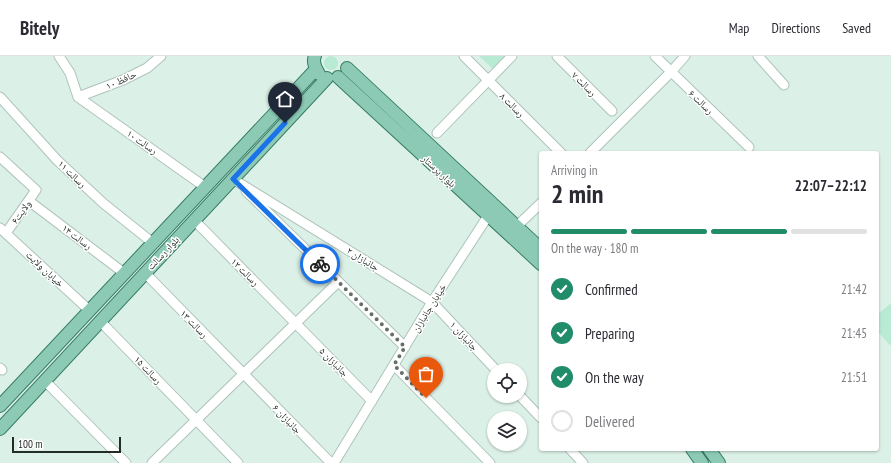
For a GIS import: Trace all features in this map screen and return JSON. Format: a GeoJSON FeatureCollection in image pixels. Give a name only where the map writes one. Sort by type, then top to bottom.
{"type":"FeatureCollection","features":[{"type":"Feature","properties":{"kind":"main road","name":"بلوار پرستار"},"geometry":{"type":"LineString","coordinates":[[314,60],[319,74],[332,78],[488,216],[539,257]]}},
{"type":"Feature","properties":{"kind":"main road","name":"بلوار رسالت"},"geometry":{"type":"LineString","coordinates":[[0,406],[205,187],[314,60]]}},
{"type":"Feature","properties":{"kind":"main road","name":"بلوار پرستار"},"geometry":{"type":"LineString","coordinates":[[347,62],[517,226],[539,257]]}},
{"type":"Feature","properties":{"kind":"main road","name":"بلوار رسالت"},"geometry":{"type":"LineString","coordinates":[[0,429],[233,179],[332,78],[343,74],[347,62]]}},
{"type":"Feature","properties":{"kind":"main road"},"geometry":{"type":"LineString","coordinates":[[89,310],[100,321]]}},
{"type":"Feature","properties":{"kind":"main road"},"geometry":{"type":"LineString","coordinates":[[693,451],[702,463]]}},
{"type":"Feature","properties":{"kind":"main road"},"geometry":{"type":"LineString","coordinates":[[710,451],[719,463]]}},
{"type":"Feature","properties":{"kind":"street"},"geometry":{"type":"LineString","coordinates":[[59,56],[70,73],[78,97]]}},
{"type":"Feature","properties":{"kind":"street","name":"حافظ ۱۰"},"geometry":{"type":"LineString","coordinates":[[78,97],[129,77],[147,68],[161,56]]}},
{"type":"Feature","properties":{"kind":"street","name":"رسالت ۸"},"geometry":{"type":"LineString","coordinates":[[464,56],[559,151]]}},
{"type":"Feature","properties":{"kind":"street"},"geometry":{"type":"LineString","coordinates":[[437,133],[512,56]]}},
{"type":"Feature","properties":{"kind":"street","name":"رسالت ۷"},"geometry":{"type":"LineString","coordinates":[[557,56],[612,111]]}},
{"type":"Feature","properties":{"kind":"street","name":"رسالت ۶"},"geometry":{"type":"LineString","coordinates":[[655,56],[749,147]]}},
{"type":"Feature","properties":{"kind":"street"},"geometry":{"type":"LineString","coordinates":[[592,151],[671,72],[684,56]]}},
{"type":"Feature","properties":{"kind":"street"},"geometry":{"type":"LineString","coordinates":[[758,56],[784,85]]}},
{"type":"Feature","properties":{"kind":"street","name":"رسالت ۱۱"},"geometry":{"type":"LineString","coordinates":[[0,97],[63,166],[103,203],[153,243]]}},
{"type":"Feature","properties":{"kind":"street","name":"رسالت ۱۰"},"geometry":{"type":"LineString","coordinates":[[78,97],[205,187]]}},
{"type":"Feature","properties":{"kind":"street","name":"ولایت۶"},"geometry":{"type":"LineString","coordinates":[[0,157],[36,190],[29,201],[3,230]]}},
{"type":"Feature","properties":{"kind":"street"},"geometry":{"type":"LineString","coordinates":[[233,179],[405,347]]}},
{"type":"Feature","properties":{"kind":"street","name":"جانبازان ۲"},"geometry":{"type":"LineString","coordinates":[[233,179],[432,302]]}},
{"type":"Feature","properties":{"kind":"street","name":"رسالت ۱۴"},"geometry":{"type":"LineString","coordinates":[[29,201],[124,273]]}},
{"type":"Feature","properties":{"kind":"street"},"geometry":{"type":"LineString","coordinates":[[517,226],[539,204]]}},
{"type":"Feature","properties":{"kind":"street","name":"خیابان جانبازان"},"geometry":{"type":"LineString","coordinates":[[334,463],[432,302],[488,216]]}},
{"type":"Feature","properties":{"kind":"street","name":"رسالت ۱۲"},"geometry":{"type":"LineString","coordinates":[[194,220],[296,323]]}},
{"type":"Feature","properties":{"kind":"street","name":"خیابان ولایت"},"geometry":{"type":"LineString","coordinates":[[3,230],[89,310]]}},
{"type":"Feature","properties":{"kind":"street","name":"رسالت ۱۳"},"geometry":{"type":"LineString","coordinates":[[145,273],[244,374]]}},
{"type":"Feature","properties":{"kind":"street"},"geometry":{"type":"LineString","coordinates":[[152,463],[338,282]]}},
{"type":"Feature","properties":{"kind":"street","name":"جانبازان ۱"},"geometry":{"type":"LineString","coordinates":[[432,302],[489,363]]}},
{"type":"Feature","properties":{"kind":"street","name":"رسالت ۱۵"},"geometry":{"type":"LineString","coordinates":[[100,321],[238,463]]}},
{"type":"Feature","properties":{"kind":"street","name":"جانبازان ۵"},"geometry":{"type":"LineString","coordinates":[[296,323],[372,401]]}},
{"type":"Feature","properties":{"kind":"street"},"geometry":{"type":"LineString","coordinates":[[394,365],[490,463]]}},
{"type":"Feature","properties":{"kind":"street","name":"جانبازان ۶"},"geometry":{"type":"LineString","coordinates":[[244,374],[331,463]]}},
{"type":"Feature","properties":{"kind":"street"},"geometry":{"type":"LineString","coordinates":[[45,381],[126,463]]}},
{"type":"Feature","properties":{"kind":"street"},"geometry":{"type":"LineString","coordinates":[[527,403],[539,416]]}},
{"type":"Feature","properties":{"kind":"street"},"geometry":{"type":"LineString","coordinates":[[572,451],[583,463]]}},
{"type":"Feature","properties":{"kind":"green space"},"geometry":{"type":"Polygon","coordinates":[[[328,56],[334,56],[338,60],[338,66],[334,70],[328,70],[324,66],[324,60],[328,56]]]}},
{"type":"Feature","properties":{"kind":"green space"},"geometry":{"type":"Polygon","coordinates":[[[479,56],[507,56],[494,70],[479,56]]]}},
{"type":"Feature","properties":{"kind":"green space"},"geometry":{"type":"Polygon","coordinates":[[[891,303],[891,346],[879,333],[879,313],[891,303]]]}},
{"type":"Feature","properties":{"kind":"way so far"},"geometry":{"type":"LineString","coordinates":[[320,264],[405,347],[394,365],[426,398]]}},
{"type":"Feature","properties":{"kind":"route"},"geometry":{"type":"LineString","coordinates":[[285,123],[233,179],[320,264]]}}]}
